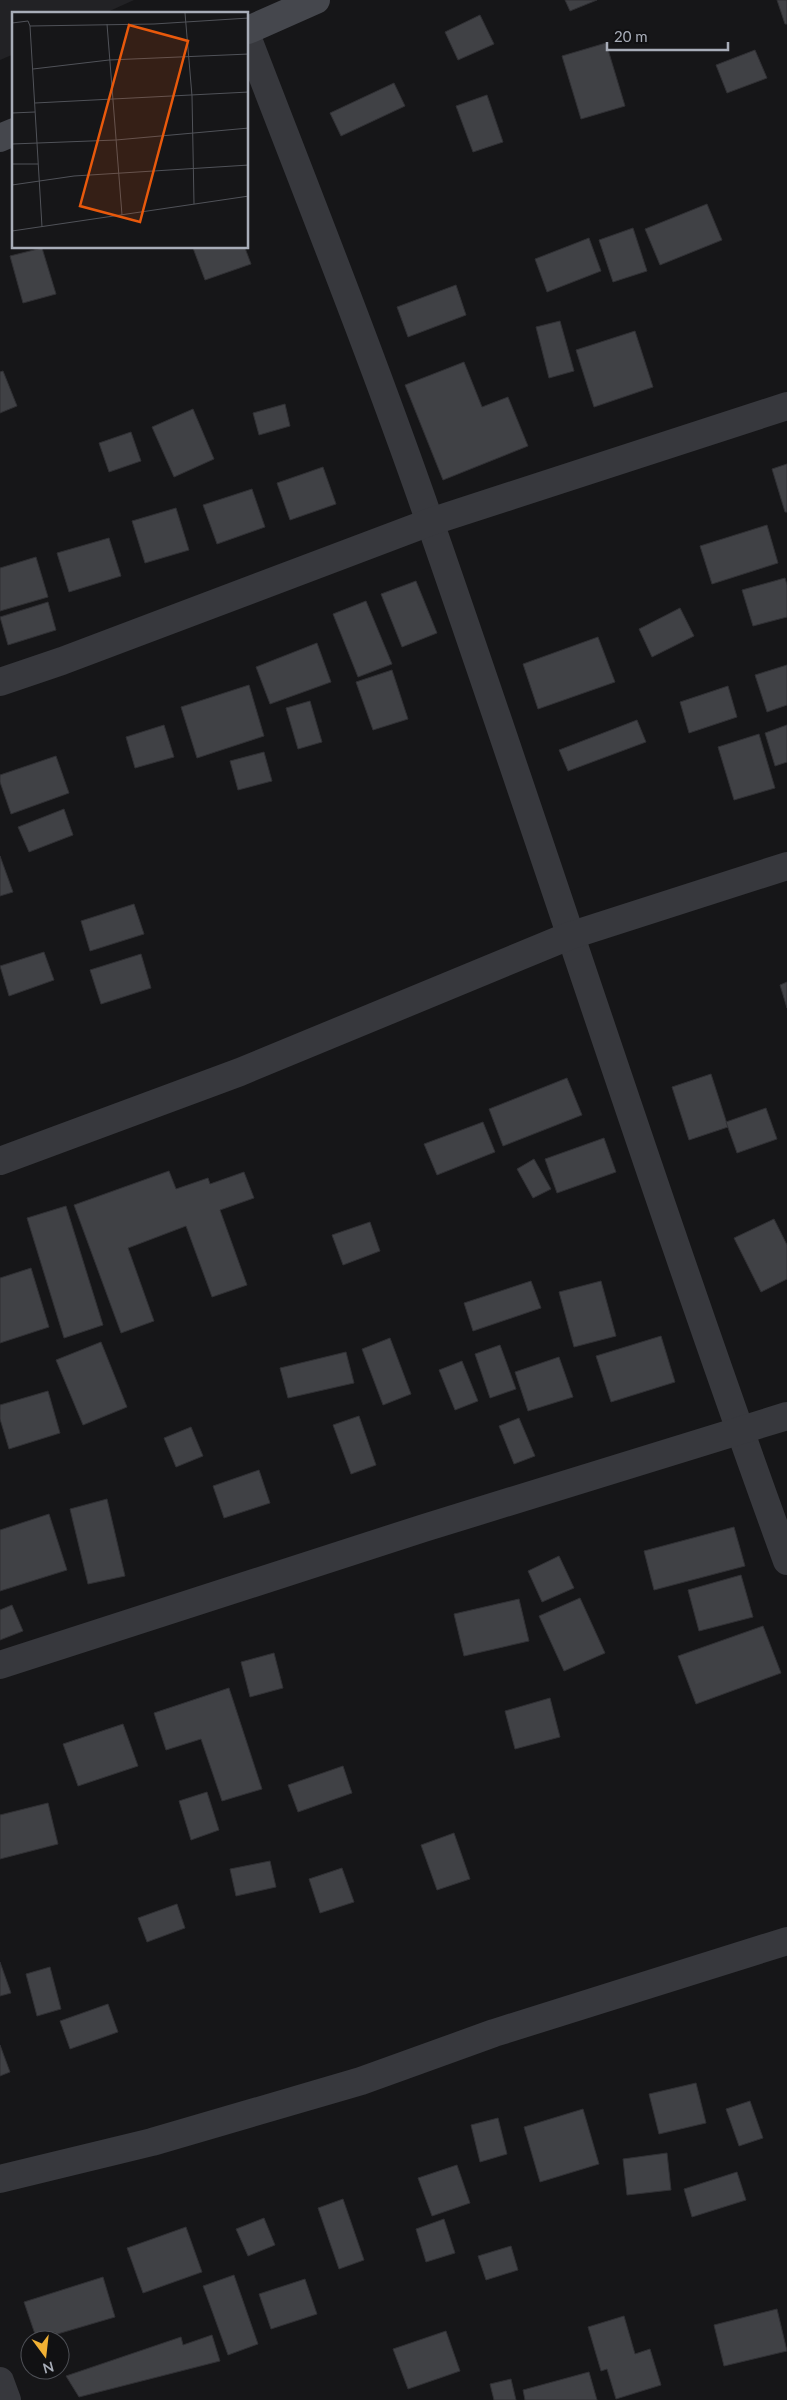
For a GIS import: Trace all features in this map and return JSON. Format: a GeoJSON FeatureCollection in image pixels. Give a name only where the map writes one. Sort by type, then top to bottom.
{"type":"FeatureCollection","features":[{"type":"Feature","properties":{"kind":"street"},"geometry":{"type":"LineString","coordinates":[[249,30],[316,0]]}},
{"type":"Feature","properties":{"kind":"street"},"geometry":{"type":"LineString","coordinates":[[249,42],[340,275],[430,522],[740,1431],[787,1561]]}},
{"type":"Feature","properties":{"kind":"street"},"geometry":{"type":"LineString","coordinates":[[0,138],[12,133]]}},
{"type":"Feature","properties":{"kind":"street"},"geometry":{"type":"LineString","coordinates":[[0,682],[62,661],[430,522],[787,406]]}},
{"type":"Feature","properties":{"kind":"street"},"geometry":{"type":"LineString","coordinates":[[0,1161],[240,1072],[570,936],[787,866]]}},
{"type":"Feature","properties":{"kind":"street"},"geometry":{"type":"LineString","coordinates":[[0,1665],[424,1528],[787,1416]]}},
{"type":"Feature","properties":{"kind":"street"},"geometry":{"type":"LineString","coordinates":[[0,2179],[152,2142],[361,2081],[494,2033],[787,1941]]}},
{"type":"Feature","properties":{"kind":"street"},"geometry":{"type":"LineString","coordinates":[[0,2381],[7,2400]]}},
{"type":"Feature","properties":{"kind":"shaded area"},"geometry":{"type":"Polygon","coordinates":[[[0,0],[134,0],[107,12],[12,12],[12,55],[0,60],[0,0]]]}},
{"type":"Feature","properties":{"kind":"building"},"geometry":{"type":"Polygon","coordinates":[[[565,0],[597,0],[570,11],[565,0]]]}},
{"type":"Feature","properties":{"kind":"building"},"geometry":{"type":"Polygon","coordinates":[[[777,0],[787,0],[787,24],[785,24],[777,0]]]}},
{"type":"Feature","properties":{"kind":"building"},"geometry":{"type":"Polygon","coordinates":[[[480,15],[494,44],[458,60],[445,32],[480,15]]]}},
{"type":"Feature","properties":{"kind":"building"},"geometry":{"type":"Polygon","coordinates":[[[606,43],[625,106],[581,119],[562,56],[606,43]]]}},
{"type":"Feature","properties":{"kind":"building"},"geometry":{"type":"Polygon","coordinates":[[[755,50],[767,78],[727,93],[716,65],[755,50]]]}},
{"type":"Feature","properties":{"kind":"building"},"geometry":{"type":"Polygon","coordinates":[[[394,83],[405,106],[341,136],[330,113],[394,83]]]}},
{"type":"Feature","properties":{"kind":"building"},"geometry":{"type":"Polygon","coordinates":[[[487,95],[503,142],[473,152],[456,106],[487,95]]]}},
{"type":"Feature","properties":{"kind":"building"},"geometry":{"type":"Polygon","coordinates":[[[707,204],[722,240],[660,265],[645,229],[707,204]]]}},
{"type":"Feature","properties":{"kind":"building"},"geometry":{"type":"Polygon","coordinates":[[[633,228],[647,271],[613,282],[599,240],[633,228]]]}},
{"type":"Feature","properties":{"kind":"building"},"geometry":{"type":"Polygon","coordinates":[[[589,238],[601,271],[547,292],[535,259],[589,238]]]}},
{"type":"Feature","properties":{"kind":"building"},"geometry":{"type":"Polygon","coordinates":[[[42,249],[56,294],[23,303],[10,256],[42,249]]]}},
{"type":"Feature","properties":{"kind":"building"},"geometry":{"type":"Polygon","coordinates":[[[193,249],[245,249],[251,264],[205,280],[193,249]]]}},
{"type":"Feature","properties":{"kind":"building"},"geometry":{"type":"Polygon","coordinates":[[[456,285],[466,315],[408,337],[397,307],[456,285]]]}},
{"type":"Feature","properties":{"kind":"building"},"geometry":{"type":"Polygon","coordinates":[[[560,321],[574,371],[549,378],[536,327],[560,321]]]}},
{"type":"Feature","properties":{"kind":"building"},"geometry":{"type":"Polygon","coordinates":[[[635,331],[653,387],[594,407],[576,350],[635,331]]]}},
{"type":"Feature","properties":{"kind":"building"},"geometry":{"type":"Polygon","coordinates":[[[464,362],[482,407],[508,397],[528,446],[443,480],[405,385],[464,362]]]}},
{"type":"Feature","properties":{"kind":"building"},"geometry":{"type":"Polygon","coordinates":[[[3,371],[17,406],[0,413],[0,372],[3,371]]]}},
{"type":"Feature","properties":{"kind":"building"},"geometry":{"type":"Polygon","coordinates":[[[285,404],[290,426],[259,435],[253,413],[285,404]]]}},
{"type":"Feature","properties":{"kind":"building"},"geometry":{"type":"Polygon","coordinates":[[[193,409],[214,459],[174,477],[152,427],[193,409]]]}},
{"type":"Feature","properties":{"kind":"building"},"geometry":{"type":"Polygon","coordinates":[[[131,432],[141,461],[109,472],[99,443],[131,432]]]}},
{"type":"Feature","properties":{"kind":"building"},"geometry":{"type":"Polygon","coordinates":[[[787,464],[787,512],[785,512],[772,469],[787,464]]]}},
{"type":"Feature","properties":{"kind":"building"},"geometry":{"type":"Polygon","coordinates":[[[323,467],[336,504],[290,520],[277,483],[323,467]]]}},
{"type":"Feature","properties":{"kind":"building"},"geometry":{"type":"Polygon","coordinates":[[[252,489],[265,527],[217,544],[203,505],[252,489]]]}},
{"type":"Feature","properties":{"kind":"building"},"geometry":{"type":"Polygon","coordinates":[[[176,508],[189,550],[145,563],[132,521],[176,508]]]}},
{"type":"Feature","properties":{"kind":"building"},"geometry":{"type":"Polygon","coordinates":[[[767,525],[778,563],[712,584],[700,546],[767,525]]]}},
{"type":"Feature","properties":{"kind":"building"},"geometry":{"type":"Polygon","coordinates":[[[109,538],[121,576],[69,592],[57,553],[109,538]]]}},
{"type":"Feature","properties":{"kind":"building"},"geometry":{"type":"Polygon","coordinates":[[[36,557],[48,597],[0,611],[0,568],[36,557]]]}},
{"type":"Feature","properties":{"kind":"building"},"geometry":{"type":"Polygon","coordinates":[[[785,578],[787,585],[787,617],[753,626],[742,590],[785,578]]]}},
{"type":"Feature","properties":{"kind":"building"},"geometry":{"type":"Polygon","coordinates":[[[416,581],[437,633],[402,647],[381,594],[416,581]]]}},
{"type":"Feature","properties":{"kind":"building"},"geometry":{"type":"Polygon","coordinates":[[[366,601],[392,664],[358,677],[333,614],[366,601]]]}},
{"type":"Feature","properties":{"kind":"building"},"geometry":{"type":"Polygon","coordinates":[[[48,602],[56,630],[8,645],[0,617],[48,602]]]}},
{"type":"Feature","properties":{"kind":"building"},"geometry":{"type":"Polygon","coordinates":[[[680,608],[694,636],[652,657],[639,629],[680,608]]]}},
{"type":"Feature","properties":{"kind":"building"},"geometry":{"type":"Polygon","coordinates":[[[598,637],[615,682],[538,709],[523,664],[598,637]]]}},
{"type":"Feature","properties":{"kind":"building"},"geometry":{"type":"Polygon","coordinates":[[[317,643],[331,682],[270,704],[256,667],[317,643]]]}},
{"type":"Feature","properties":{"kind":"building"},"geometry":{"type":"Polygon","coordinates":[[[787,665],[787,705],[767,712],[755,675],[787,665]]]}},
{"type":"Feature","properties":{"kind":"building"},"geometry":{"type":"Polygon","coordinates":[[[392,670],[408,719],[373,730],[356,682],[392,670]]]}},
{"type":"Feature","properties":{"kind":"building"},"geometry":{"type":"Polygon","coordinates":[[[249,685],[264,736],[197,758],[181,707],[249,685]]]}},
{"type":"Feature","properties":{"kind":"building"},"geometry":{"type":"Polygon","coordinates":[[[728,686],[737,717],[689,733],[680,702],[728,686]]]}},
{"type":"Feature","properties":{"kind":"building"},"geometry":{"type":"Polygon","coordinates":[[[310,701],[322,742],[298,749],[286,708],[310,701]]]}},
{"type":"Feature","properties":{"kind":"building"},"geometry":{"type":"Polygon","coordinates":[[[637,720],[646,742],[568,771],[559,750],[637,720]]]}},
{"type":"Feature","properties":{"kind":"building"},"geometry":{"type":"Polygon","coordinates":[[[164,725],[174,757],[135,768],[126,737],[164,725]]]}},
{"type":"Feature","properties":{"kind":"building"},"geometry":{"type":"Polygon","coordinates":[[[787,725],[787,762],[775,766],[765,733],[787,725]]]}},
{"type":"Feature","properties":{"kind":"building"},"geometry":{"type":"Polygon","coordinates":[[[759,734],[775,788],[734,800],[718,747],[759,734]]]}},
{"type":"Feature","properties":{"kind":"building"},"geometry":{"type":"Polygon","coordinates":[[[264,752],[272,781],[238,790],[230,761],[264,752]]]}},
{"type":"Feature","properties":{"kind":"building"},"geometry":{"type":"Polygon","coordinates":[[[56,756],[69,793],[11,814],[0,782],[0,775],[56,756]]]}},
{"type":"Feature","properties":{"kind":"building"},"geometry":{"type":"Polygon","coordinates":[[[64,809],[73,835],[29,852],[18,827],[64,809]]]}},
{"type":"Feature","properties":{"kind":"building"},"geometry":{"type":"Polygon","coordinates":[[[0,856],[13,892],[0,896],[0,856]]]}},
{"type":"Feature","properties":{"kind":"building"},"geometry":{"type":"Polygon","coordinates":[[[134,904],[144,934],[90,951],[81,921],[134,904]]]}},
{"type":"Feature","properties":{"kind":"building"},"geometry":{"type":"Polygon","coordinates":[[[44,952],[54,980],[9,996],[0,966],[44,952]]]}},
{"type":"Feature","properties":{"kind":"building"},"geometry":{"type":"Polygon","coordinates":[[[141,954],[151,988],[101,1004],[90,970],[141,954]]]}},
{"type":"Feature","properties":{"kind":"building"},"geometry":{"type":"Polygon","coordinates":[[[787,982],[787,1008],[780,985],[787,982]]]}},
{"type":"Feature","properties":{"kind":"building"},"geometry":{"type":"Polygon","coordinates":[[[711,1074],[728,1127],[689,1140],[672,1087],[711,1074]]]}},
{"type":"Feature","properties":{"kind":"building"},"geometry":{"type":"Polygon","coordinates":[[[567,1078],[582,1115],[503,1146],[489,1109],[567,1078]]]}},
{"type":"Feature","properties":{"kind":"building"},"geometry":{"type":"Polygon","coordinates":[[[766,1108],[777,1139],[737,1153],[726,1122],[766,1108]]]}},
{"type":"Feature","properties":{"kind":"building"},"geometry":{"type":"Polygon","coordinates":[[[483,1122],[495,1152],[437,1175],[424,1144],[483,1122]]]}},
{"type":"Feature","properties":{"kind":"building"},"geometry":{"type":"Polygon","coordinates":[[[604,1138],[616,1172],[557,1193],[545,1159],[604,1138]]]}},
{"type":"Feature","properties":{"kind":"building"},"geometry":{"type":"Polygon","coordinates":[[[534,1159],[551,1189],[533,1198],[517,1169],[534,1159]]]}},
{"type":"Feature","properties":{"kind":"building"},"geometry":{"type":"Polygon","coordinates":[[[169,1171],[176,1189],[208,1178],[210,1184],[244,1172],[254,1198],[220,1210],[247,1285],[212,1297],[186,1226],[128,1248],[154,1321],[121,1333],[74,1205],[169,1171]]]}},
{"type":"Feature","properties":{"kind":"building"},"geometry":{"type":"Polygon","coordinates":[[[66,1206],[103,1325],[64,1338],[27,1218],[66,1206]]]}},
{"type":"Feature","properties":{"kind":"building"},"geometry":{"type":"Polygon","coordinates":[[[774,1219],[787,1245],[787,1279],[761,1292],[734,1238],[774,1219]]]}},
{"type":"Feature","properties":{"kind":"building"},"geometry":{"type":"Polygon","coordinates":[[[370,1222],[380,1251],[343,1265],[332,1235],[370,1222]]]}},
{"type":"Feature","properties":{"kind":"building"},"geometry":{"type":"Polygon","coordinates":[[[31,1268],[49,1327],[0,1343],[0,1278],[31,1268]]]}},
{"type":"Feature","properties":{"kind":"building"},"geometry":{"type":"Polygon","coordinates":[[[531,1281],[541,1308],[473,1331],[464,1303],[531,1281]]]}},
{"type":"Feature","properties":{"kind":"building"},"geometry":{"type":"Polygon","coordinates":[[[601,1281],[616,1336],[574,1347],[559,1292],[601,1281]]]}},
{"type":"Feature","properties":{"kind":"building"},"geometry":{"type":"Polygon","coordinates":[[[661,1336],[675,1382],[611,1402],[596,1356],[661,1336]]]}},
{"type":"Feature","properties":{"kind":"building"},"geometry":{"type":"Polygon","coordinates":[[[390,1338],[411,1394],[383,1405],[362,1349],[390,1338]]]}},
{"type":"Feature","properties":{"kind":"building"},"geometry":{"type":"Polygon","coordinates":[[[101,1342],[127,1407],[83,1425],[56,1360],[101,1342]]]}},
{"type":"Feature","properties":{"kind":"building"},"geometry":{"type":"Polygon","coordinates":[[[500,1345],[516,1389],[490,1398],[475,1354],[500,1345]]]}},
{"type":"Feature","properties":{"kind":"building"},"geometry":{"type":"Polygon","coordinates":[[[346,1352],[354,1383],[288,1398],[280,1368],[346,1352]]]}},
{"type":"Feature","properties":{"kind":"building"},"geometry":{"type":"Polygon","coordinates":[[[559,1357],[573,1397],[528,1411],[515,1372],[559,1357]]]}},
{"type":"Feature","properties":{"kind":"building"},"geometry":{"type":"Polygon","coordinates":[[[462,1361],[478,1401],[455,1410],[439,1370],[462,1361]]]}},
{"type":"Feature","properties":{"kind":"building"},"geometry":{"type":"Polygon","coordinates":[[[48,1391],[60,1433],[9,1449],[0,1419],[0,1405],[48,1391]]]}},
{"type":"Feature","properties":{"kind":"building"},"geometry":{"type":"Polygon","coordinates":[[[359,1416],[376,1465],[351,1474],[333,1425],[359,1416]]]}},
{"type":"Feature","properties":{"kind":"building"},"geometry":{"type":"Polygon","coordinates":[[[519,1418],[535,1456],[514,1464],[499,1426],[519,1418]]]}},
{"type":"Feature","properties":{"kind":"building"},"geometry":{"type":"Polygon","coordinates":[[[191,1427],[203,1456],[176,1467],[164,1438],[191,1427]]]}},
{"type":"Feature","properties":{"kind":"building"},"geometry":{"type":"Polygon","coordinates":[[[259,1470],[270,1503],[224,1518],[213,1486],[259,1470]]]}},
{"type":"Feature","properties":{"kind":"building"},"geometry":{"type":"Polygon","coordinates":[[[107,1499],[125,1576],[88,1584],[70,1509],[107,1499]]]}},
{"type":"Feature","properties":{"kind":"building"},"geometry":{"type":"Polygon","coordinates":[[[49,1514],[67,1570],[0,1591],[0,1530],[49,1514]]]}},
{"type":"Feature","properties":{"kind":"building"},"geometry":{"type":"Polygon","coordinates":[[[734,1527],[745,1566],[654,1590],[644,1551],[734,1527]]]}},
{"type":"Feature","properties":{"kind":"building"},"geometry":{"type":"Polygon","coordinates":[[[559,1556],[574,1588],[542,1602],[528,1571],[559,1556]]]}},
{"type":"Feature","properties":{"kind":"building"},"geometry":{"type":"Polygon","coordinates":[[[741,1575],[753,1617],[699,1631],[688,1590],[741,1575]]]}},
{"type":"Feature","properties":{"kind":"building"},"geometry":{"type":"Polygon","coordinates":[[[580,1598],[605,1653],[564,1671],[539,1616],[580,1598]]]}},
{"type":"Feature","properties":{"kind":"building"},"geometry":{"type":"Polygon","coordinates":[[[519,1599],[529,1641],[464,1656],[454,1614],[519,1599]]]}},
{"type":"Feature","properties":{"kind":"building"},"geometry":{"type":"Polygon","coordinates":[[[12,1605],[23,1631],[0,1640],[0,1610],[12,1605]]]}},
{"type":"Feature","properties":{"kind":"building"},"geometry":{"type":"Polygon","coordinates":[[[763,1626],[781,1673],[696,1704],[678,1656],[763,1626]]]}},
{"type":"Feature","properties":{"kind":"building"},"geometry":{"type":"Polygon","coordinates":[[[274,1653],[283,1688],[250,1697],[241,1662],[274,1653]]]}},
{"type":"Feature","properties":{"kind":"building"},"geometry":{"type":"Polygon","coordinates":[[[229,1688],[262,1789],[222,1801],[201,1739],[166,1750],[154,1713],[229,1688]]]}},
{"type":"Feature","properties":{"kind":"building"},"geometry":{"type":"Polygon","coordinates":[[[550,1698],[560,1737],[515,1749],[505,1711],[550,1698]]]}},
{"type":"Feature","properties":{"kind":"building"},"geometry":{"type":"Polygon","coordinates":[[[123,1724],[138,1766],[78,1786],[63,1744],[123,1724]]]}},
{"type":"Feature","properties":{"kind":"building"},"geometry":{"type":"Polygon","coordinates":[[[343,1766],[352,1793],[298,1812],[288,1785],[343,1766]]]}},
{"type":"Feature","properties":{"kind":"building"},"geometry":{"type":"Polygon","coordinates":[[[207,1792],[219,1830],[191,1840],[179,1801],[207,1792]]]}},
{"type":"Feature","properties":{"kind":"building"},"geometry":{"type":"Polygon","coordinates":[[[48,1803],[58,1844],[0,1859],[0,1815],[48,1803]]]}},
{"type":"Feature","properties":{"kind":"building"},"geometry":{"type":"Polygon","coordinates":[[[454,1833],[470,1879],[437,1890],[421,1845],[454,1833]]]}},
{"type":"Feature","properties":{"kind":"building"},"geometry":{"type":"Polygon","coordinates":[[[270,1861],[276,1887],[236,1896],[230,1869],[270,1861]]]}},
{"type":"Feature","properties":{"kind":"building"},"geometry":{"type":"Polygon","coordinates":[[[342,1868],[354,1902],[320,1913],[309,1879],[342,1868]]]}},
{"type":"Feature","properties":{"kind":"building"},"geometry":{"type":"Polygon","coordinates":[[[177,1904],[185,1928],[147,1942],[138,1918],[177,1904]]]}},
{"type":"Feature","properties":{"kind":"building"},"geometry":{"type":"Polygon","coordinates":[[[0,1962],[11,1993],[0,1996],[0,1962]]]}},
{"type":"Feature","properties":{"kind":"building"},"geometry":{"type":"Polygon","coordinates":[[[50,1967],[61,2009],[37,2016],[26,1974],[50,1967]]]}},
{"type":"Feature","properties":{"kind":"building"},"geometry":{"type":"Polygon","coordinates":[[[108,2004],[118,2032],[70,2049],[60,2021],[108,2004]]]}},
{"type":"Feature","properties":{"kind":"building"},"geometry":{"type":"Polygon","coordinates":[[[0,2045],[10,2072],[0,2076],[0,2045]]]}},
{"type":"Feature","properties":{"kind":"building"},"geometry":{"type":"Polygon","coordinates":[[[696,2083],[706,2123],[659,2134],[649,2094],[696,2083]]]}},
{"type":"Feature","properties":{"kind":"building"},"geometry":{"type":"Polygon","coordinates":[[[750,2101],[763,2138],[739,2146],[726,2109],[750,2101]]]}},
{"type":"Feature","properties":{"kind":"building"},"geometry":{"type":"Polygon","coordinates":[[[583,2109],[599,2164],[540,2182],[524,2127],[583,2109]]]}},
{"type":"Feature","properties":{"kind":"building"},"geometry":{"type":"Polygon","coordinates":[[[498,2118],[507,2154],[480,2162],[471,2125],[498,2118]]]}},
{"type":"Feature","properties":{"kind":"building"},"geometry":{"type":"Polygon","coordinates":[[[667,2153],[671,2190],[627,2195],[623,2159],[667,2153]]]}},
{"type":"Feature","properties":{"kind":"building"},"geometry":{"type":"Polygon","coordinates":[[[457,2165],[470,2203],[432,2216],[418,2178],[457,2165]]]}},
{"type":"Feature","properties":{"kind":"building"},"geometry":{"type":"Polygon","coordinates":[[[737,2172],[746,2200],[692,2217],[684,2189],[737,2172]]]}},
{"type":"Feature","properties":{"kind":"building"},"geometry":{"type":"Polygon","coordinates":[[[343,2199],[364,2260],[339,2269],[318,2208],[343,2199]]]}},
{"type":"Feature","properties":{"kind":"building"},"geometry":{"type":"Polygon","coordinates":[[[264,2218],[275,2245],[248,2256],[236,2229],[264,2218]]]}},
{"type":"Feature","properties":{"kind":"building"},"geometry":{"type":"Polygon","coordinates":[[[444,2219],[455,2253],[426,2262],[416,2229],[444,2219]]]}},
{"type":"Feature","properties":{"kind":"building"},"geometry":{"type":"Polygon","coordinates":[[[186,2227],[202,2272],[143,2293],[127,2248],[186,2227]]]}},
{"type":"Feature","properties":{"kind":"building"},"geometry":{"type":"Polygon","coordinates":[[[511,2246],[518,2270],[486,2280],[478,2256],[511,2246]]]}},
{"type":"Feature","properties":{"kind":"building"},"geometry":{"type":"Polygon","coordinates":[[[234,2275],[258,2344],[228,2355],[203,2286],[234,2275]]]}},
{"type":"Feature","properties":{"kind":"building"},"geometry":{"type":"Polygon","coordinates":[[[103,2277],[115,2317],[70,2330],[34,2330],[24,2302],[103,2277]]]}},
{"type":"Feature","properties":{"kind":"building"},"geometry":{"type":"Polygon","coordinates":[[[305,2279],[317,2314],[271,2329],[259,2294],[305,2279]]]}},
{"type":"Feature","properties":{"kind":"building"},"geometry":{"type":"Polygon","coordinates":[[[777,2309],[787,2351],[724,2366],[714,2325],[777,2309]]]}},
{"type":"Feature","properties":{"kind":"building"},"geometry":{"type":"Polygon","coordinates":[[[624,2316],[635,2354],[650,2349],[661,2385],[616,2399],[607,2369],[601,2371],[588,2327],[624,2316]]]}},
{"type":"Feature","properties":{"kind":"building"},"geometry":{"type":"Polygon","coordinates":[[[446,2331],[460,2371],[408,2389],[393,2349],[446,2331]]]}},
{"type":"Feature","properties":{"kind":"building"},"geometry":{"type":"Polygon","coordinates":[[[212,2335],[220,2361],[79,2397],[68,2380],[70,2375],[181,2337],[183,2345],[212,2335]]]}},
{"type":"Feature","properties":{"kind":"building"},"geometry":{"type":"Polygon","coordinates":[[[589,2372],[597,2400],[525,2400],[523,2390],[589,2372]]]}},
{"type":"Feature","properties":{"kind":"building"},"geometry":{"type":"Polygon","coordinates":[[[511,2379],[516,2400],[494,2400],[490,2384],[511,2379]]]}}]}
